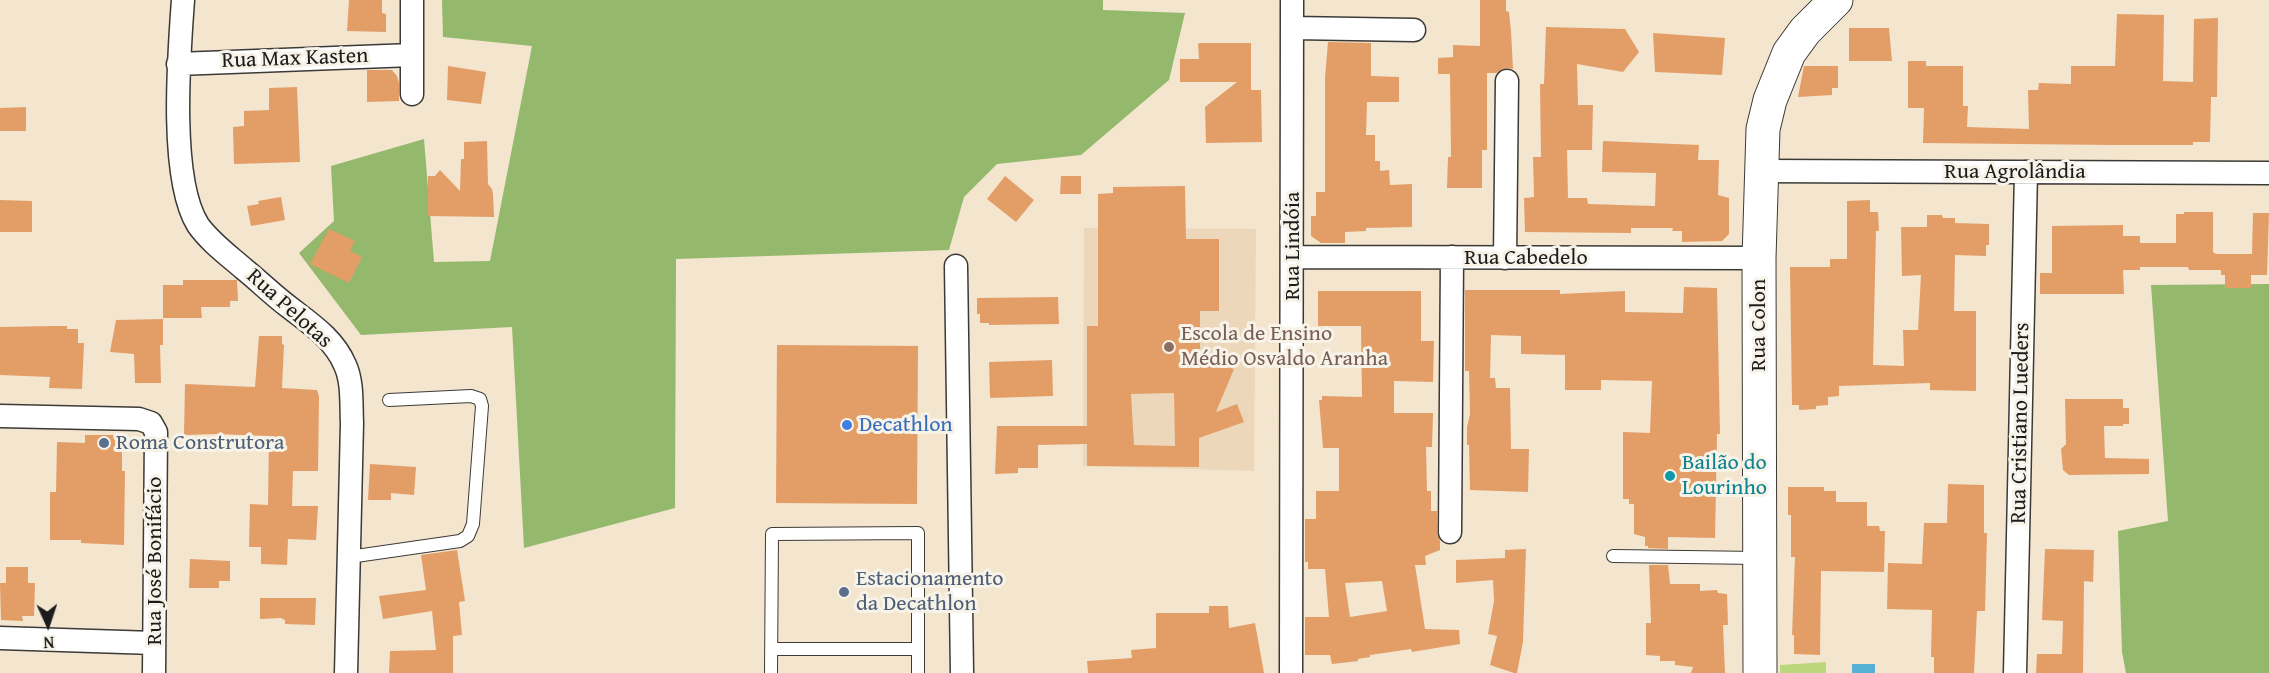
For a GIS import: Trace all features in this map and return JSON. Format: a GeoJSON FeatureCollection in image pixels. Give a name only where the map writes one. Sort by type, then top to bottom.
{"type":"FeatureCollection","features":[{"type":"Feature","properties":{"kind":"street","name":"Rua Pelotas"},"geometry":{"type":"LineString","coordinates":[[183,0],[178,64],[182,168],[189,206],[198,224],[212,242],[315,326],[331,342],[346,366],[351,395],[352,423],[346,673]]}},
{"type":"Feature","properties":{"kind":"street"},"geometry":{"type":"LineString","coordinates":[[412,0],[412,94]]}},
{"type":"Feature","properties":{"kind":"street","name":"Rua Lindóia"},"geometry":{"type":"LineString","coordinates":[[1292,0],[1294,28],[1292,673]]}},
{"type":"Feature","properties":{"kind":"street","name":"Rua Colon"},"geometry":{"type":"LineString","coordinates":[[1760,673],[1759,258],[1763,129],[1778,78],[1789,53],[1805,31],[1836,0]]}},
{"type":"Feature","properties":{"kind":"street"},"geometry":{"type":"LineString","coordinates":[[1294,28],[1414,30]]}},
{"type":"Feature","properties":{"kind":"street","name":"Rua Max Kasten"},"geometry":{"type":"LineString","coordinates":[[178,64],[412,54]]}},
{"type":"Feature","properties":{"kind":"street"},"geometry":{"type":"LineString","coordinates":[[1505,258],[1507,81]]}},
{"type":"Feature","properties":{"kind":"street","name":"Rua Agrolândia"},"geometry":{"type":"LineString","coordinates":[[1760,171],[2269,173]]}},
{"type":"Feature","properties":{"kind":"street","name":"Rua Cristiano Lueders"},"geometry":{"type":"LineString","coordinates":[[2015,673],[2026,172]]}},
{"type":"Feature","properties":{"kind":"street","name":"Rua Cabedelo"},"geometry":{"type":"LineString","coordinates":[[1293,257],[1759,258]]}},
{"type":"Feature","properties":{"kind":"street"},"geometry":{"type":"LineString","coordinates":[[1450,532],[1452,258]]}},
{"type":"Feature","properties":{"kind":"street"},"geometry":{"type":"LineString","coordinates":[[956,266],[962,673]]}},
{"type":"Feature","properties":{"kind":"street","name":"Rua José Bonifácio"},"geometry":{"type":"LineString","coordinates":[[0,416],[139,419],[151,423],[156,432],[154,673]]}},
{"type":"Feature","properties":{"kind":"street"},"geometry":{"type":"LineString","coordinates":[[0,638],[154,643]]}},
{"type":"Feature","properties":{"kind":"lane"},"geometry":{"type":"LineString","coordinates":[[349,557],[460,541],[468,536],[473,524],[482,405],[480,399],[471,396],[389,400]]}},
{"type":"Feature","properties":{"kind":"lane"},"geometry":{"type":"LineString","coordinates":[[771,673],[772,534],[918,533],[918,673]]}},
{"type":"Feature","properties":{"kind":"lane"},"geometry":{"type":"LineString","coordinates":[[1613,556],[1760,558]]}},
{"type":"Feature","properties":{"kind":"lane"},"geometry":{"type":"LineString","coordinates":[[771,649],[918,649]]}},
{"type":"Feature","properties":{"kind":"shaded area","name":"Escola de Ensino Médio Osvaldo Aranha"},"geometry":{"type":"Polygon","coordinates":[[[1084,228],[1256,229],[1254,471],[1083,466],[1084,228]]]}},
{"type":"Feature","properties":{"kind":"green space"},"geometry":{"type":"Polygon","coordinates":[[[442,0],[1103,0],[1103,10],[1185,13],[1169,80],[1081,155],[997,164],[964,197],[949,250],[676,259],[675,508],[524,548],[512,327],[361,335],[299,253],[334,221],[331,166],[424,139],[434,262],[490,261],[532,46],[443,37],[442,0]]]}},
{"type":"Feature","properties":{"kind":"green space"},"geometry":{"type":"Polygon","coordinates":[[[2269,284],[2269,673],[2126,673],[2122,652],[2118,531],[2168,521],[2151,285],[2269,284]]]}},
{"type":"Feature","properties":{"kind":"green space"},"geometry":{"type":"Polygon","coordinates":[[[1826,662],[1826,673],[1780,673],[1780,665],[1826,662]]]}},
{"type":"Feature","properties":{"kind":"water"},"geometry":{"type":"Polygon","coordinates":[[[1852,664],[1875,664],[1875,673],[1852,673],[1852,664]]]}},
{"type":"Feature","properties":{"kind":"building"},"geometry":{"type":"Polygon","coordinates":[[[349,0],[382,0],[382,13],[386,14],[386,32],[347,31],[349,0]]]}},
{"type":"Feature","properties":{"kind":"building"},"geometry":{"type":"Polygon","coordinates":[[[1480,0],[1506,0],[1511,31],[1513,69],[1507,68],[1496,73],[1487,73],[1487,150],[1482,150],[1482,188],[1447,188],[1448,157],[1451,157],[1450,74],[1438,74],[1438,58],[1453,57],[1453,45],[1480,46],[1480,0]]]}},
{"type":"Feature","properties":{"kind":"building"},"geometry":{"type":"Polygon","coordinates":[[[2117,14],[2164,15],[2163,81],[2193,82],[2194,19],[2218,18],[2217,97],[2211,97],[2210,142],[2193,142],[2193,145],[1923,143],[1924,108],[1908,108],[1908,61],[1926,61],[1926,66],[1963,66],[1963,106],[1968,106],[1967,127],[2029,129],[2028,90],[2038,90],[2039,83],[2071,84],[2071,66],[2115,66],[2117,14]]]}},
{"type":"Feature","properties":{"kind":"building"},"geometry":{"type":"Polygon","coordinates":[[[1546,27],[1625,29],[1639,52],[1623,72],[1577,64],[1578,105],[1593,105],[1592,150],[1567,150],[1568,198],[1587,198],[1588,204],[1655,206],[1656,173],[1602,172],[1603,141],[1699,145],[1698,160],[1719,160],[1718,195],[1729,198],[1729,234],[1722,241],[1682,242],[1682,231],[1672,231],[1673,228],[1631,228],[1631,233],[1525,232],[1524,198],[1534,197],[1533,157],[1541,157],[1540,84],[1544,84],[1546,27]]]}},
{"type":"Feature","properties":{"kind":"building"},"geometry":{"type":"Polygon","coordinates":[[[1849,28],[1889,28],[1892,61],[1849,61],[1849,28]]]}},
{"type":"Feature","properties":{"kind":"building"},"geometry":{"type":"Polygon","coordinates":[[[1653,33],[1725,38],[1722,75],[1655,72],[1653,33]]]}},
{"type":"Feature","properties":{"kind":"building"},"geometry":{"type":"Polygon","coordinates":[[[1328,42],[1371,43],[1371,76],[1399,77],[1399,102],[1367,102],[1366,135],[1375,135],[1375,161],[1380,161],[1380,171],[1389,170],[1390,185],[1412,184],[1412,227],[1366,228],[1366,231],[1345,232],[1345,243],[1321,243],[1311,236],[1311,216],[1316,216],[1316,192],[1325,192],[1325,78],[1328,42]]]}},
{"type":"Feature","properties":{"kind":"building"},"geometry":{"type":"Polygon","coordinates":[[[1251,43],[1251,90],[1261,90],[1262,142],[1206,143],[1205,107],[1237,82],[1180,82],[1180,59],[1199,59],[1198,44],[1251,43]]]}},
{"type":"Feature","properties":{"kind":"building"},"geometry":{"type":"Polygon","coordinates":[[[448,66],[486,72],[481,104],[447,100],[448,66]]]}},
{"type":"Feature","properties":{"kind":"building"},"geometry":{"type":"Polygon","coordinates":[[[1804,66],[1838,66],[1838,88],[1832,88],[1832,95],[1798,97],[1804,66]]]}},
{"type":"Feature","properties":{"kind":"building"},"geometry":{"type":"Polygon","coordinates":[[[367,70],[392,70],[399,83],[399,101],[367,102],[367,70]]]}},
{"type":"Feature","properties":{"kind":"building"},"geometry":{"type":"Polygon","coordinates":[[[297,87],[300,162],[234,164],[233,127],[244,126],[244,111],[269,110],[269,88],[297,87]]]}},
{"type":"Feature","properties":{"kind":"building"},"geometry":{"type":"Polygon","coordinates":[[[26,107],[26,131],[0,131],[0,108],[26,107]]]}},
{"type":"Feature","properties":{"kind":"building"},"geometry":{"type":"Polygon","coordinates":[[[487,141],[488,184],[493,194],[494,217],[428,216],[428,176],[435,176],[440,170],[460,191],[464,142],[487,141]]]}},
{"type":"Feature","properties":{"kind":"building"},"geometry":{"type":"Polygon","coordinates":[[[1005,176],[1034,200],[1016,222],[987,199],[1005,176]]]}},
{"type":"Feature","properties":{"kind":"building"},"geometry":{"type":"Polygon","coordinates":[[[1061,176],[1081,176],[1081,194],[1060,194],[1061,176]]]}},
{"type":"Feature","properties":{"kind":"building","name":"Escola de Ensino Médio Osvaldo Aranha"},"geometry":{"type":"Polygon","coordinates":[[[1185,186],[1186,239],[1219,239],[1219,311],[1200,311],[1200,357],[1234,369],[1216,412],[1237,404],[1244,422],[1199,438],[1199,467],[1087,466],[1087,444],[1038,445],[1038,468],[1018,468],[1018,473],[995,474],[997,426],[1087,426],[1087,326],[1098,326],[1098,194],[1113,193],[1113,187],[1185,186]],[[1174,393],[1131,394],[1134,445],[1175,446],[1174,393]]]}},
{"type":"Feature","properties":{"kind":"building"},"geometry":{"type":"Polygon","coordinates":[[[281,197],[285,220],[251,226],[247,206],[259,204],[258,201],[281,197]]]}},
{"type":"Feature","properties":{"kind":"building"},"geometry":{"type":"Polygon","coordinates":[[[0,200],[32,201],[32,232],[0,232],[0,200]]]}},
{"type":"Feature","properties":{"kind":"building"},"geometry":{"type":"Polygon","coordinates":[[[1870,200],[1870,212],[1878,212],[1879,231],[1876,231],[1873,365],[1904,366],[1903,330],[1918,330],[1921,275],[1902,276],[1901,227],[1927,227],[1927,215],[1955,218],[1955,223],[1989,224],[1989,245],[1986,245],[1986,256],[1955,255],[1954,311],[1976,311],[1976,391],[1930,390],[1930,383],[1839,386],[1839,396],[1828,397],[1828,405],[1816,406],[1816,409],[1799,410],[1799,405],[1792,405],[1790,267],[1830,267],[1830,259],[1847,259],[1847,201],[1870,200]]]}},
{"type":"Feature","properties":{"kind":"building"},"geometry":{"type":"Polygon","coordinates":[[[2184,212],[2213,212],[2213,252],[2216,254],[2252,254],[2253,213],[2269,213],[2267,275],[2251,275],[2251,288],[2225,288],[2225,275],[2221,275],[2221,270],[2140,267],[2140,270],[2123,270],[2124,294],[2040,294],[2040,273],[2052,273],[2052,226],[2123,225],[2123,236],[2140,236],[2140,243],[2176,243],[2176,214],[2184,214],[2184,212]]]}},
{"type":"Feature","properties":{"kind":"building"},"geometry":{"type":"Polygon","coordinates":[[[329,229],[355,241],[350,251],[362,257],[349,283],[310,264],[329,229]]]}},
{"type":"Feature","properties":{"kind":"building"},"geometry":{"type":"Polygon","coordinates":[[[183,280],[237,280],[238,301],[230,301],[230,307],[201,307],[202,318],[163,318],[163,285],[183,285],[183,280]]]}},
{"type":"Feature","properties":{"kind":"building"},"geometry":{"type":"Polygon","coordinates":[[[1684,287],[1717,288],[1720,434],[1717,434],[1715,538],[1668,537],[1668,549],[1648,548],[1645,546],[1645,537],[1634,534],[1634,504],[1629,504],[1629,499],[1623,499],[1623,432],[1650,433],[1652,381],[1601,380],[1601,390],[1565,390],[1565,355],[1521,354],[1521,336],[1491,335],[1490,378],[1495,378],[1496,388],[1510,388],[1511,449],[1529,449],[1528,492],[1470,490],[1469,445],[1467,445],[1470,414],[1469,371],[1465,371],[1465,290],[1560,290],[1560,294],[1625,291],[1625,312],[1683,313],[1684,287]]]}},
{"type":"Feature","properties":{"kind":"building"},"geometry":{"type":"Polygon","coordinates":[[[1318,291],[1421,291],[1421,341],[1434,341],[1433,382],[1394,381],[1394,413],[1433,413],[1432,447],[1426,447],[1427,491],[1431,491],[1431,511],[1437,511],[1440,550],[1425,556],[1426,565],[1415,565],[1425,629],[1459,630],[1460,644],[1412,652],[1411,649],[1370,655],[1358,661],[1332,664],[1330,655],[1305,655],[1305,617],[1329,617],[1325,569],[1308,569],[1308,562],[1305,562],[1305,519],[1316,519],[1316,491],[1339,491],[1339,448],[1323,448],[1319,400],[1322,400],[1322,396],[1362,397],[1361,326],[1318,326],[1318,291]],[[1382,581],[1345,583],[1350,617],[1387,611],[1382,581]]]}},
{"type":"Feature","properties":{"kind":"building"},"geometry":{"type":"Polygon","coordinates":[[[1058,297],[1059,324],[989,325],[989,323],[980,323],[980,314],[977,314],[977,298],[1058,297]]]}},
{"type":"Feature","properties":{"kind":"building"},"geometry":{"type":"Polygon","coordinates":[[[163,319],[163,345],[160,345],[161,383],[135,383],[134,354],[110,352],[116,320],[163,319]]]}},
{"type":"Feature","properties":{"kind":"building"},"geometry":{"type":"Polygon","coordinates":[[[67,326],[67,329],[78,329],[78,343],[84,343],[82,389],[49,388],[50,377],[0,375],[0,327],[67,326]]]}},
{"type":"Feature","properties":{"kind":"building"},"geometry":{"type":"Polygon","coordinates":[[[259,336],[282,336],[284,345],[282,388],[317,390],[319,396],[318,471],[293,471],[292,506],[318,506],[316,540],[288,539],[287,565],[261,564],[261,547],[249,547],[250,504],[268,505],[269,436],[184,435],[185,384],[255,387],[259,336]]]}},
{"type":"Feature","properties":{"kind":"building","name":"Decathlon"},"geometry":{"type":"Polygon","coordinates":[[[777,345],[918,346],[917,504],[776,503],[777,345]]]}},
{"type":"Feature","properties":{"kind":"building"},"geometry":{"type":"Polygon","coordinates":[[[1052,360],[1053,396],[990,398],[989,362],[1052,360]]]}},
{"type":"Feature","properties":{"kind":"building"},"geometry":{"type":"Polygon","coordinates":[[[2065,399],[2123,399],[2123,408],[2129,408],[2129,424],[2104,426],[2105,458],[2149,459],[2149,474],[2069,475],[2063,470],[2061,449],[2066,444],[2065,399]]]}},
{"type":"Feature","properties":{"kind":"building"},"geometry":{"type":"Polygon","coordinates":[[[85,435],[122,435],[122,471],[125,471],[124,545],[81,543],[81,540],[50,540],[50,492],[56,492],[57,442],[85,443],[85,435]]]}},
{"type":"Feature","properties":{"kind":"building"},"geometry":{"type":"Polygon","coordinates":[[[370,464],[416,467],[414,495],[391,493],[391,500],[368,500],[370,464]]]}},
{"type":"Feature","properties":{"kind":"building"},"geometry":{"type":"Polygon","coordinates":[[[1948,484],[1984,485],[1984,533],[1987,533],[1985,611],[1977,611],[1974,673],[1934,673],[1934,657],[1931,657],[1932,610],[1887,609],[1888,563],[1922,564],[1924,523],[1947,523],[1948,484]]]}},
{"type":"Feature","properties":{"kind":"building"},"geometry":{"type":"Polygon","coordinates":[[[1788,487],[1824,487],[1824,491],[1836,491],[1836,502],[1867,502],[1867,526],[1879,526],[1880,531],[1885,531],[1884,572],[1821,571],[1820,655],[1794,654],[1794,635],[1792,635],[1795,557],[1791,557],[1788,487]]]}},
{"type":"Feature","properties":{"kind":"building"},"geometry":{"type":"Polygon","coordinates":[[[1526,549],[1523,642],[1517,673],[1514,673],[1490,665],[1497,636],[1488,634],[1494,601],[1493,580],[1456,583],[1456,560],[1505,558],[1505,550],[1526,549]]]}},
{"type":"Feature","properties":{"kind":"building"},"geometry":{"type":"Polygon","coordinates":[[[2045,549],[2094,550],[2093,582],[2084,581],[2083,673],[2036,673],[2037,654],[2062,654],[2063,621],[2042,620],[2045,549]]]}},
{"type":"Feature","properties":{"kind":"building"},"geometry":{"type":"Polygon","coordinates":[[[457,550],[465,601],[459,602],[462,635],[453,636],[453,673],[389,673],[390,651],[436,650],[432,611],[383,619],[379,596],[426,590],[421,555],[457,550]]]}},
{"type":"Feature","properties":{"kind":"building"},"geometry":{"type":"Polygon","coordinates":[[[190,559],[230,561],[230,581],[219,581],[219,588],[189,588],[190,559]]]}},
{"type":"Feature","properties":{"kind":"building"},"geometry":{"type":"Polygon","coordinates":[[[1649,565],[1668,565],[1670,584],[1700,584],[1700,591],[1717,590],[1718,593],[1727,594],[1728,625],[1723,625],[1725,673],[1691,673],[1693,667],[1675,665],[1675,661],[1660,661],[1660,656],[1646,655],[1646,623],[1651,623],[1649,565]]]}},
{"type":"Feature","properties":{"kind":"building"},"geometry":{"type":"Polygon","coordinates":[[[6,567],[28,567],[28,583],[35,583],[34,616],[22,616],[23,621],[1,620],[0,583],[6,583],[6,567]]]}},
{"type":"Feature","properties":{"kind":"building"},"geometry":{"type":"Polygon","coordinates":[[[260,598],[316,598],[315,625],[285,624],[285,620],[281,618],[260,619],[260,598]]]}},
{"type":"Feature","properties":{"kind":"building"},"geometry":{"type":"Polygon","coordinates":[[[1209,606],[1228,606],[1229,628],[1255,623],[1264,673],[1088,673],[1087,661],[1132,658],[1131,650],[1156,648],[1156,613],[1209,613],[1209,606]]]}},
{"type":"Feature","properties":{"kind":"place","name":"Escola de Ensino Médio Osvaldo Aranha"},"geometry":{"type":"Point","coordinates":[1169,347]}},
{"type":"Feature","properties":{"kind":"place","name":"Decathlon"},"geometry":{"type":"Point","coordinates":[847,425]}},
{"type":"Feature","properties":{"kind":"place","name":"Roma Construtora"},"geometry":{"type":"Point","coordinates":[104,443]}},
{"type":"Feature","properties":{"kind":"place","name":"Bailão do Lourinho"},"geometry":{"type":"Point","coordinates":[1670,476]}},
{"type":"Feature","properties":{"kind":"place","name":"Estacionamento da Decathlon"},"geometry":{"type":"Point","coordinates":[844,592]}}]}
